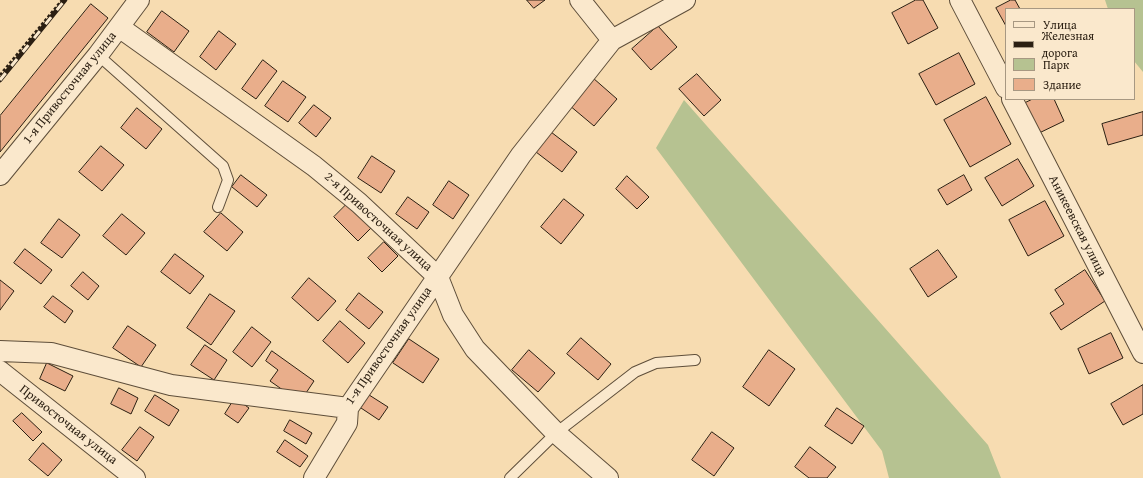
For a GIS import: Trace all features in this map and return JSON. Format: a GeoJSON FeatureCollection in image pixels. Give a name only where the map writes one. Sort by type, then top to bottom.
{"type":"FeatureCollection","features":[{"type":"Feature","properties":{"kind":"street","name":"1-я Привосточная улица"},"geometry":{"type":"LineString","coordinates":[[0,176],[98,54],[139,0]]}},
{"type":"Feature","properties":{"kind":"street"},"geometry":{"type":"LineString","coordinates":[[580,0],[612,40],[686,0]]}},
{"type":"Feature","properties":{"kind":"street"},"geometry":{"type":"LineString","coordinates":[[960,0],[1005,86]]}},
{"type":"Feature","properties":{"kind":"street","name":"2-я Привосточная улица"},"geometry":{"type":"LineString","coordinates":[[119,27],[314,166],[359,203],[438,277],[453,315],[475,350],[556,433],[608,478]]}},
{"type":"Feature","properties":{"kind":"street","name":"1-я Привосточная улица"},"geometry":{"type":"LineString","coordinates":[[0,351],[50,353],[171,385],[348,408],[521,155],[612,40]]}},
{"type":"Feature","properties":{"kind":"street","name":"Аникеевская улица"},"geometry":{"type":"LineString","coordinates":[[1013,100],[1143,352]]}},
{"type":"Feature","properties":{"kind":"street","name":"Привосточная улица"},"geometry":{"type":"LineString","coordinates":[[0,371],[135,478]]}},
{"type":"Feature","properties":{"kind":"street"},"geometry":{"type":"LineString","coordinates":[[314,478],[347,423],[348,408]]}},
{"type":"Feature","properties":{"kind":"lane"},"geometry":{"type":"LineString","coordinates":[[98,54],[223,166],[228,180],[218,207]]}},
{"type":"Feature","properties":{"kind":"lane"},"geometry":{"type":"LineString","coordinates":[[510,478],[556,433],[635,372],[656,363],[695,360]]}},
{"type":"Feature","properties":{"kind":"path"},"geometry":{"type":"LineString","coordinates":[[0,75],[62,0]]}},
{"type":"Feature","properties":{"kind":"green space"},"geometry":{"type":"Polygon","coordinates":[[[1105,0],[1143,0],[1143,72],[1135,62],[1135,8],[1108,8],[1105,0]]]}},
{"type":"Feature","properties":{"kind":"green space"},"geometry":{"type":"Polygon","coordinates":[[[684,100],[988,445],[1001,478],[889,478],[882,451],[656,148],[684,100]]]}},
{"type":"Feature","properties":{"kind":"building"},"geometry":{"type":"Polygon","coordinates":[[[527,0],[545,0],[534,8],[527,0]]]}},
{"type":"Feature","properties":{"kind":"building"},"geometry":{"type":"Polygon","coordinates":[[[916,0],[923,0],[938,28],[908,44],[892,13],[916,0]]]}},
{"type":"Feature","properties":{"kind":"building"},"geometry":{"type":"Polygon","coordinates":[[[1011,0],[1015,0],[1019,8],[1005,8],[1005,24],[996,8],[1011,0]]]}},
{"type":"Feature","properties":{"kind":"building"},"geometry":{"type":"Polygon","coordinates":[[[91,4],[108,18],[0,152],[0,116],[91,4]]]}},
{"type":"Feature","properties":{"kind":"building"},"geometry":{"type":"Polygon","coordinates":[[[162,11],[189,31],[174,52],[147,32],[162,11]]]}},
{"type":"Feature","properties":{"kind":"building"},"geometry":{"type":"Polygon","coordinates":[[[658,26],[677,47],[651,70],[632,49],[658,26]]]}},
{"type":"Feature","properties":{"kind":"building"},"geometry":{"type":"Polygon","coordinates":[[[219,31],[236,44],[216,70],[200,57],[219,31]]]}},
{"type":"Feature","properties":{"kind":"building"},"geometry":{"type":"Polygon","coordinates":[[[959,53],[975,84],[936,105],[919,74],[959,53]]]}},
{"type":"Feature","properties":{"kind":"building"},"geometry":{"type":"Polygon","coordinates":[[[263,60],[277,71],[256,99],[242,89],[263,60]]]}},
{"type":"Feature","properties":{"kind":"building"},"geometry":{"type":"Polygon","coordinates":[[[697,74],[721,100],[704,116],[679,89],[697,74]]]}},
{"type":"Feature","properties":{"kind":"building"},"geometry":{"type":"Polygon","coordinates":[[[593,78],[617,99],[594,126],[569,105],[593,78]]]}},
{"type":"Feature","properties":{"kind":"building"},"geometry":{"type":"Polygon","coordinates":[[[283,81],[306,97],[288,122],[265,106],[283,81]]]}},
{"type":"Feature","properties":{"kind":"building"},"geometry":{"type":"Polygon","coordinates":[[[986,97],[1011,144],[970,167],[944,120],[986,97]]]}},
{"type":"Feature","properties":{"kind":"building"},"geometry":{"type":"Polygon","coordinates":[[[1031,100],[1054,100],[1064,121],[1035,135],[1021,105],[1031,100]]]}},
{"type":"Feature","properties":{"kind":"building"},"geometry":{"type":"Polygon","coordinates":[[[314,105],[331,118],[316,137],[299,123],[314,105]]]}},
{"type":"Feature","properties":{"kind":"building"},"geometry":{"type":"Polygon","coordinates":[[[137,108],[162,129],[146,149],[121,128],[137,108]]]}},
{"type":"Feature","properties":{"kind":"building"},"geometry":{"type":"Polygon","coordinates":[[[1143,112],[1143,135],[1108,145],[1102,124],[1143,112]]]}},
{"type":"Feature","properties":{"kind":"building"},"geometry":{"type":"Polygon","coordinates":[[[551,132],[577,152],[562,172],[536,152],[551,132]]]}},
{"type":"Feature","properties":{"kind":"building"},"geometry":{"type":"Polygon","coordinates":[[[101,146],[124,165],[102,191],[79,172],[101,146]]]}},
{"type":"Feature","properties":{"kind":"building"},"geometry":{"type":"Polygon","coordinates":[[[372,156],[395,171],[381,193],[358,178],[372,156]]]}},
{"type":"Feature","properties":{"kind":"building"},"geometry":{"type":"Polygon","coordinates":[[[1018,159],[1034,186],[1002,206],[985,178],[1018,159]]]}},
{"type":"Feature","properties":{"kind":"building"},"geometry":{"type":"Polygon","coordinates":[[[241,175],[267,195],[257,207],[232,187],[241,175]]]}},
{"type":"Feature","properties":{"kind":"building"},"geometry":{"type":"Polygon","coordinates":[[[964,175],[972,190],[947,205],[938,190],[964,175]]]}},
{"type":"Feature","properties":{"kind":"building"},"geometry":{"type":"Polygon","coordinates":[[[627,176],[649,197],[637,209],[616,189],[627,176]]]}},
{"type":"Feature","properties":{"kind":"building"},"geometry":{"type":"Polygon","coordinates":[[[449,181],[469,195],[453,219],[433,205],[449,181]]]}},
{"type":"Feature","properties":{"kind":"building"},"geometry":{"type":"Polygon","coordinates":[[[408,197],[429,212],[417,229],[396,214],[408,197]]]}},
{"type":"Feature","properties":{"kind":"building"},"geometry":{"type":"Polygon","coordinates":[[[564,199],[584,215],[561,244],[541,227],[564,199]]]}},
{"type":"Feature","properties":{"kind":"building"},"geometry":{"type":"Polygon","coordinates":[[[1045,201],[1064,236],[1028,256],[1009,220],[1045,201]]]}},
{"type":"Feature","properties":{"kind":"building"},"geometry":{"type":"Polygon","coordinates":[[[347,204],[371,228],[358,241],[334,217],[347,204]]]}},
{"type":"Feature","properties":{"kind":"building"},"geometry":{"type":"Polygon","coordinates":[[[221,213],[243,232],[227,251],[204,232],[221,213]]]}},
{"type":"Feature","properties":{"kind":"building"},"geometry":{"type":"Polygon","coordinates":[[[122,214],[145,233],[126,255],[103,236],[122,214]]]}},
{"type":"Feature","properties":{"kind":"building"},"geometry":{"type":"Polygon","coordinates":[[[59,219],[80,235],[62,258],[41,243],[59,219]]]}},
{"type":"Feature","properties":{"kind":"building"},"geometry":{"type":"Polygon","coordinates":[[[384,242],[398,256],[382,272],[368,258],[384,242]]]}},
{"type":"Feature","properties":{"kind":"building"},"geometry":{"type":"Polygon","coordinates":[[[25,249],[52,270],[41,284],[14,263],[25,249]]]}},
{"type":"Feature","properties":{"kind":"building"},"geometry":{"type":"Polygon","coordinates":[[[938,250],[957,277],[928,297],[910,269],[938,250]]]}},
{"type":"Feature","properties":{"kind":"building"},"geometry":{"type":"Polygon","coordinates":[[[175,254],[204,276],[190,294],[161,272],[175,254]]]}},
{"type":"Feature","properties":{"kind":"building"},"geometry":{"type":"Polygon","coordinates":[[[1085,270],[1105,301],[1061,330],[1050,313],[1064,304],[1055,290],[1085,270]]]}},
{"type":"Feature","properties":{"kind":"building"},"geometry":{"type":"Polygon","coordinates":[[[83,272],[99,286],[88,300],[71,286],[83,272]]]}},
{"type":"Feature","properties":{"kind":"building"},"geometry":{"type":"Polygon","coordinates":[[[309,278],[336,301],[318,321],[292,298],[309,278]]]}},
{"type":"Feature","properties":{"kind":"building"},"geometry":{"type":"Polygon","coordinates":[[[0,280],[14,291],[0,310],[0,280]]]}},
{"type":"Feature","properties":{"kind":"building"},"geometry":{"type":"Polygon","coordinates":[[[359,293],[383,312],[369,329],[346,310],[359,293]]]}},
{"type":"Feature","properties":{"kind":"building"},"geometry":{"type":"Polygon","coordinates":[[[210,294],[235,311],[211,345],[187,328],[210,294]]]}},
{"type":"Feature","properties":{"kind":"building"},"geometry":{"type":"Polygon","coordinates":[[[53,296],[73,311],[65,323],[44,307],[53,296]]]}},
{"type":"Feature","properties":{"kind":"building"},"geometry":{"type":"Polygon","coordinates":[[[340,321],[365,343],[348,363],[323,341],[340,321]]]}},
{"type":"Feature","properties":{"kind":"building"},"geometry":{"type":"Polygon","coordinates":[[[128,326],[156,345],[141,367],[113,348],[128,326]]]}},
{"type":"Feature","properties":{"kind":"building"},"geometry":{"type":"Polygon","coordinates":[[[252,327],[271,342],[252,367],[233,352],[252,327]]]}},
{"type":"Feature","properties":{"kind":"building"},"geometry":{"type":"Polygon","coordinates":[[[1111,333],[1123,358],[1089,374],[1078,349],[1111,333]]]}},
{"type":"Feature","properties":{"kind":"building"},"geometry":{"type":"Polygon","coordinates":[[[581,338],[611,364],[598,380],[567,354],[581,338]]]}},
{"type":"Feature","properties":{"kind":"building"},"geometry":{"type":"Polygon","coordinates":[[[409,339],[439,359],[423,383],[393,363],[409,339]]]}},
{"type":"Feature","properties":{"kind":"building"},"geometry":{"type":"Polygon","coordinates":[[[205,345],[227,360],[214,380],[191,365],[205,345]]]}},
{"type":"Feature","properties":{"kind":"building"},"geometry":{"type":"Polygon","coordinates":[[[529,350],[555,373],[538,392],[512,370],[529,350]]]}},
{"type":"Feature","properties":{"kind":"building"},"geometry":{"type":"Polygon","coordinates":[[[769,350],[795,369],[769,406],[743,387],[769,350]]]}},
{"type":"Feature","properties":{"kind":"building"},"geometry":{"type":"Polygon","coordinates":[[[272,351],[314,381],[300,402],[270,381],[278,370],[266,361],[272,351]]]}},
{"type":"Feature","properties":{"kind":"building"},"geometry":{"type":"Polygon","coordinates":[[[47,363],[73,376],[65,391],[40,379],[47,363]]]}},
{"type":"Feature","properties":{"kind":"building"},"geometry":{"type":"Polygon","coordinates":[[[1143,385],[1143,414],[1123,425],[1111,404],[1143,385]]]}},
{"type":"Feature","properties":{"kind":"building"},"geometry":{"type":"Polygon","coordinates":[[[119,388],[138,398],[131,414],[111,404],[119,388]]]}},
{"type":"Feature","properties":{"kind":"building"},"geometry":{"type":"Polygon","coordinates":[[[366,393],[388,407],[379,420],[358,406],[366,393]]]}},
{"type":"Feature","properties":{"kind":"building"},"geometry":{"type":"Polygon","coordinates":[[[155,395],[179,410],[169,426],[145,411],[155,395]]]}},
{"type":"Feature","properties":{"kind":"building"},"geometry":{"type":"Polygon","coordinates":[[[235,398],[249,408],[238,423],[225,414],[235,398]]]}},
{"type":"Feature","properties":{"kind":"building"},"geometry":{"type":"Polygon","coordinates":[[[837,408],[864,426],[852,444],[825,426],[837,408]]]}},
{"type":"Feature","properties":{"kind":"building"},"geometry":{"type":"Polygon","coordinates":[[[22,413],[42,432],[33,441],[13,421],[22,413]]]}},
{"type":"Feature","properties":{"kind":"building"},"geometry":{"type":"Polygon","coordinates":[[[290,420],[312,433],[306,444],[284,431],[290,420]]]}},
{"type":"Feature","properties":{"kind":"building"},"geometry":{"type":"Polygon","coordinates":[[[140,427],[154,437],[137,461],[122,450],[140,427]]]}},
{"type":"Feature","properties":{"kind":"building"},"geometry":{"type":"Polygon","coordinates":[[[712,432],[734,448],[714,476],[692,460],[712,432]]]}},
{"type":"Feature","properties":{"kind":"building"},"geometry":{"type":"Polygon","coordinates":[[[285,440],[308,456],[300,467],[277,452],[285,440]]]}},
{"type":"Feature","properties":{"kind":"building"},"geometry":{"type":"Polygon","coordinates":[[[43,443],[62,460],[48,476],[29,460],[43,443]]]}},
{"type":"Feature","properties":{"kind":"building"},"geometry":{"type":"Polygon","coordinates":[[[810,447],[836,467],[827,478],[809,478],[795,467],[810,447]]]}},
{"type":"Feature","properties":{"kind":"railway"},"geometry":{"type":"LineString","coordinates":[[0,80],[65,0]]}}]}
